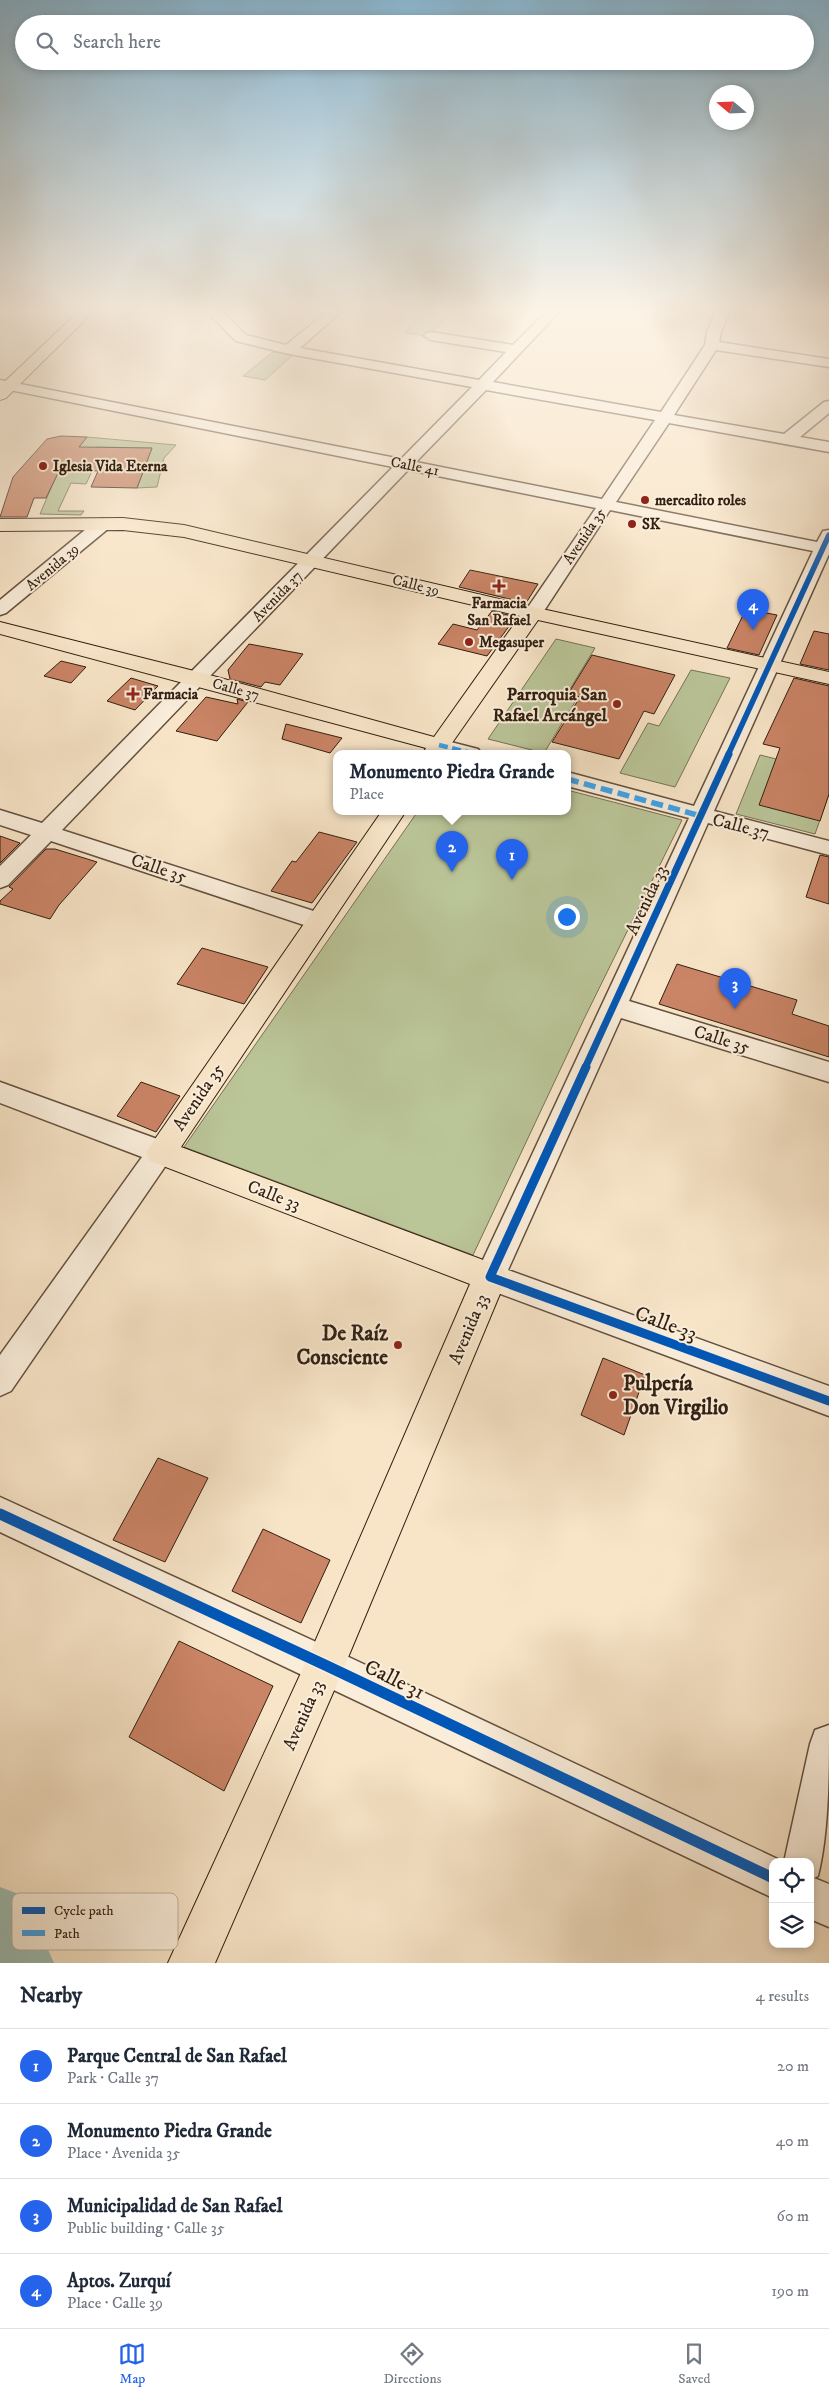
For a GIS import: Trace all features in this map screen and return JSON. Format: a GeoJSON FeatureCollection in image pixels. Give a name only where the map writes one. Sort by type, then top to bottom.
{"type":"FeatureCollection","features":[{"type":"Feature","properties":{"kind":"main road","name":"Calle 39"},"geometry":{"type":"LineString","coordinates":[[0,525],[103,524],[162,527],[312,560],[533,613],[829,678]]}},
{"type":"Feature","properties":{"kind":"main road","name":"Avenida 35"},"geometry":{"type":"LineString","coordinates":[[436,749],[533,613]]}},
{"type":"Feature","properties":{"kind":"main road","name":"Calle 37"},"geometry":{"type":"LineString","coordinates":[[0,628],[198,678],[436,749]]}},
{"type":"Feature","properties":{"kind":"main road","name":"Avenida 35"},"geometry":{"type":"LineString","coordinates":[[161,1152],[391,815]]}},
{"type":"Feature","properties":{"kind":"main road","name":"Calle 33"},"geometry":{"type":"LineString","coordinates":[[161,1152],[490,1276]]}},
{"type":"Feature","properties":{"kind":"main road","name":"Avenida 33"},"geometry":{"type":"LineString","coordinates":[[191,1963],[325,1665],[490,1276]]}},
{"type":"Feature","properties":{"kind":"street","name":"Calle 41"},"geometry":{"type":"LineString","coordinates":[[86,404],[405,464],[605,505],[827,544]]}},
{"type":"Feature","properties":{"kind":"street","name":"Avenida 37"},"geometry":{"type":"LineString","coordinates":[[0,880],[465,404]]}},
{"type":"Feature","properties":{"kind":"street"},"geometry":{"type":"LineString","coordinates":[[590,404],[829,447]]}},
{"type":"Feature","properties":{"kind":"street","name":"Avenida 35"},"geometry":{"type":"LineString","coordinates":[[533,613],[675,404]]}},
{"type":"Feature","properties":{"kind":"street"},"geometry":{"type":"LineString","coordinates":[[787,440],[829,405]]}},
{"type":"Feature","properties":{"kind":"street","name":"Avenida 39"},"geometry":{"type":"LineString","coordinates":[[0,609],[103,524]]}},
{"type":"Feature","properties":{"kind":"street","name":"Avenida 33"},"geometry":{"type":"LineString","coordinates":[[490,1276],[827,544]]}},
{"type":"Feature","properties":{"kind":"street","name":"Calle 37"},"geometry":{"type":"LineString","coordinates":[[571,781],[829,848]]}},
{"type":"Feature","properties":{"kind":"street","name":"Calle 35"},"geometry":{"type":"LineString","coordinates":[[0,817],[318,921]]}},
{"type":"Feature","properties":{"kind":"street","name":"Calle 35"},"geometry":{"type":"LineString","coordinates":[[614,1006],[829,1072]]}},
{"type":"Feature","properties":{"kind":"street","name":"Calle 33"},"geometry":{"type":"LineString","coordinates":[[0,1092],[161,1152]]}},
{"type":"Feature","properties":{"kind":"street","name":"Avenida 35"},"geometry":{"type":"LineString","coordinates":[[0,1380],[161,1152]]}},
{"type":"Feature","properties":{"kind":"street","name":"Calle 33"},"geometry":{"type":"LineString","coordinates":[[490,1276],[829,1401]]}},
{"type":"Feature","properties":{"kind":"street","name":"Calle 31"},"geometry":{"type":"LineString","coordinates":[[0,1514],[325,1665],[769,1876]]}},
{"type":"Feature","properties":{"kind":"street"},"geometry":{"type":"LineString","coordinates":[[805,1858],[829,1744]]}},
{"type":"Feature","properties":{"kind":"street"},"geometry":{"type":"LineString","coordinates":[[814,1898],[829,1906]]}},
{"type":"Feature","properties":{"kind":"green space"},"geometry":{"type":"Polygon","coordinates":[[[87,437],[176,445],[164,458],[157,487],[137,488],[152,448],[97,447],[92,471],[86,484],[71,483],[58,511],[84,511],[81,515],[40,514],[57,474],[87,437]]]}},
{"type":"Feature","properties":{"kind":"green space"},"geometry":{"type":"Polygon","coordinates":[[[556,639],[595,648],[567,694],[578,697],[546,750],[532,750],[488,739],[556,639]]]}},
{"type":"Feature","properties":{"kind":"green space"},"geometry":{"type":"Polygon","coordinates":[[[691,670],[730,678],[675,787],[620,773],[648,723],[659,726],[691,670]]]}},
{"type":"Feature","properties":{"kind":"green space"},"geometry":{"type":"Polygon","coordinates":[[[760,755],[829,772],[829,794],[815,834],[736,814],[760,755]]]}},
{"type":"Feature","properties":{"kind":"green space"},"geometry":{"type":"Polygon","coordinates":[[[571,791],[682,820],[584,1019],[473,1255],[184,1147],[415,815],[571,815],[571,791]]]}},
{"type":"Feature","properties":{"kind":"building"},"geometry":{"type":"Polygon","coordinates":[[[61,436],[87,437],[79,447],[152,448],[137,488],[91,487],[98,471],[60,469],[46,498],[34,498],[27,517],[0,517],[13,477],[47,439],[61,436]]]}},
{"type":"Feature","properties":{"kind":"building","name":"Farmacia San Rafael"},"geometry":{"type":"Polygon","coordinates":[[[470,570],[538,584],[526,603],[459,587],[470,570]]]}},
{"type":"Feature","properties":{"kind":"building"},"geometry":{"type":"Polygon","coordinates":[[[746,609],[777,615],[759,655],[727,648],[746,609]]]}},
{"type":"Feature","properties":{"kind":"building","name":"Megasuper"},"geometry":{"type":"Polygon","coordinates":[[[492,611],[516,617],[487,656],[438,644],[453,624],[477,630],[492,611]]]}},
{"type":"Feature","properties":{"kind":"building"},"geometry":{"type":"Polygon","coordinates":[[[814,631],[829,634],[829,670],[800,664],[814,631]]]}},
{"type":"Feature","properties":{"kind":"building"},"geometry":{"type":"Polygon","coordinates":[[[249,644],[303,654],[280,685],[265,682],[261,687],[230,679],[228,670],[249,644]]]}},
{"type":"Feature","properties":{"kind":"building","name":"Parroquia San Rafael Arcángel"},"geometry":{"type":"Polygon","coordinates":[[[592,655],[675,675],[654,714],[644,711],[619,759],[552,742],[580,697],[568,694],[592,655]]]}},
{"type":"Feature","properties":{"kind":"building"},"geometry":{"type":"Polygon","coordinates":[[[61,661],[86,667],[71,683],[44,676],[61,661]]]}},
{"type":"Feature","properties":{"kind":"building","name":"Farmacia"},"geometry":{"type":"Polygon","coordinates":[[[131,678],[158,686],[135,710],[107,701],[131,678]]]}},
{"type":"Feature","properties":{"kind":"building"},"geometry":{"type":"Polygon","coordinates":[[[794,678],[829,686],[829,794],[820,821],[759,805],[780,748],[763,744],[794,678]]]}},
{"type":"Feature","properties":{"kind":"building"},"geometry":{"type":"Polygon","coordinates":[[[206,697],[238,704],[237,699],[248,702],[217,741],[176,731],[206,697]]]}},
{"type":"Feature","properties":{"kind":"building"},"geometry":{"type":"Polygon","coordinates":[[[286,724],[342,738],[330,753],[282,739],[286,724]]]}},
{"type":"Feature","properties":{"kind":"building"},"geometry":{"type":"Polygon","coordinates":[[[319,832],[357,842],[312,903],[271,891],[292,861],[296,862],[319,832]]]}},
{"type":"Feature","properties":{"kind":"building"},"geometry":{"type":"Polygon","coordinates":[[[0,836],[20,843],[0,863],[0,836]]]}},
{"type":"Feature","properties":{"kind":"building"},"geometry":{"type":"Polygon","coordinates":[[[46,849],[55,849],[97,862],[59,905],[50,919],[0,904],[0,901],[13,889],[9,887],[46,849]]]}},
{"type":"Feature","properties":{"kind":"building"},"geometry":{"type":"Polygon","coordinates":[[[820,855],[829,857],[829,904],[806,897],[820,855]]]}},
{"type":"Feature","properties":{"kind":"building"},"geometry":{"type":"Polygon","coordinates":[[[202,948],[268,967],[244,1004],[177,984],[202,948]]]}},
{"type":"Feature","properties":{"kind":"building"},"geometry":{"type":"Polygon","coordinates":[[[677,964],[797,1000],[792,1014],[829,1026],[829,1057],[659,1004],[677,964]]]}},
{"type":"Feature","properties":{"kind":"building"},"geometry":{"type":"Polygon","coordinates":[[[141,1082],[180,1096],[156,1132],[117,1116],[141,1082]]]}},
{"type":"Feature","properties":{"kind":"building","name":"Pulpería Don Virgilio"},"geometry":{"type":"Polygon","coordinates":[[[603,1358],[645,1375],[624,1435],[581,1415],[603,1358]]]}},
{"type":"Feature","properties":{"kind":"building"},"geometry":{"type":"Polygon","coordinates":[[[158,1458],[208,1478],[165,1562],[113,1540],[158,1458]]]}},
{"type":"Feature","properties":{"kind":"building"},"geometry":{"type":"Polygon","coordinates":[[[263,1529],[330,1560],[301,1623],[232,1591],[263,1529]]]}},
{"type":"Feature","properties":{"kind":"building"},"geometry":{"type":"Polygon","coordinates":[[[179,1641],[273,1686],[224,1791],[129,1737],[179,1641]]]}},
{"type":"Feature","properties":{"kind":"waterway"},"geometry":{"type":"LineString","coordinates":[[0,1920],[12,1946]]}},
{"type":"Feature","properties":{"kind":"waterway"},"geometry":{"type":"LineString","coordinates":[[14,1950],[20,1963]]}},
{"type":"Feature","properties":{"kind":"marked path"},"geometry":{"type":"LineString","coordinates":[[439,745],[459,750]]}},
{"type":"Feature","properties":{"kind":"marked path"},"geometry":{"type":"LineString","coordinates":[[571,780],[701,816]]}},
{"type":"Feature","properties":{"kind":"cycle path"},"geometry":{"type":"LineString","coordinates":[[829,535],[490,1277],[829,1401]]}},
{"type":"Feature","properties":{"kind":"cycle path"},"geometry":{"type":"LineString","coordinates":[[0,1514],[325,1665],[769,1876]]}},
{"type":"Feature","properties":{"kind":"place","name":"Iglesia Vida Eterna"},"geometry":{"type":"Point","coordinates":[43,466]}},
{"type":"Feature","properties":{"kind":"place","name":"mercadito roles"},"geometry":{"type":"Point","coordinates":[645,500]}},
{"type":"Feature","properties":{"kind":"place","name":"SK"},"geometry":{"type":"Point","coordinates":[632,524]}},
{"type":"Feature","properties":{"kind":"place","name":"Farmacia San Rafael"},"geometry":{"type":"Point","coordinates":[499,586]}},
{"type":"Feature","properties":{"kind":"place","name":"Aptos. Zurquí"},"geometry":{"type":"Point","coordinates":[753,630]}},
{"type":"Feature","properties":{"kind":"place","name":"Megasuper"},"geometry":{"type":"Point","coordinates":[469,642]}},
{"type":"Feature","properties":{"kind":"place","name":"Farmacia"},"geometry":{"type":"Point","coordinates":[133,694]}},
{"type":"Feature","properties":{"kind":"place","name":"Parroquia San Rafael Arcángel"},"geometry":{"type":"Point","coordinates":[617,704]}},
{"type":"Feature","properties":{"kind":"place","name":"Monumento Piedra Grande"},"geometry":{"type":"Point","coordinates":[452,872]}},
{"type":"Feature","properties":{"kind":"place","name":"Parque Central de San Rafael"},"geometry":{"type":"Point","coordinates":[512,880]}},
{"type":"Feature","properties":{"kind":"place","name":"Municipalidad de San Rafael"},"geometry":{"type":"Point","coordinates":[735,1009]}},
{"type":"Feature","properties":{"kind":"place","name":"De Raíz Consciente"},"geometry":{"type":"Point","coordinates":[398,1345]}},
{"type":"Feature","properties":{"kind":"place","name":"Pulpería Don Virgilio"},"geometry":{"type":"Point","coordinates":[613,1395]}}]}
